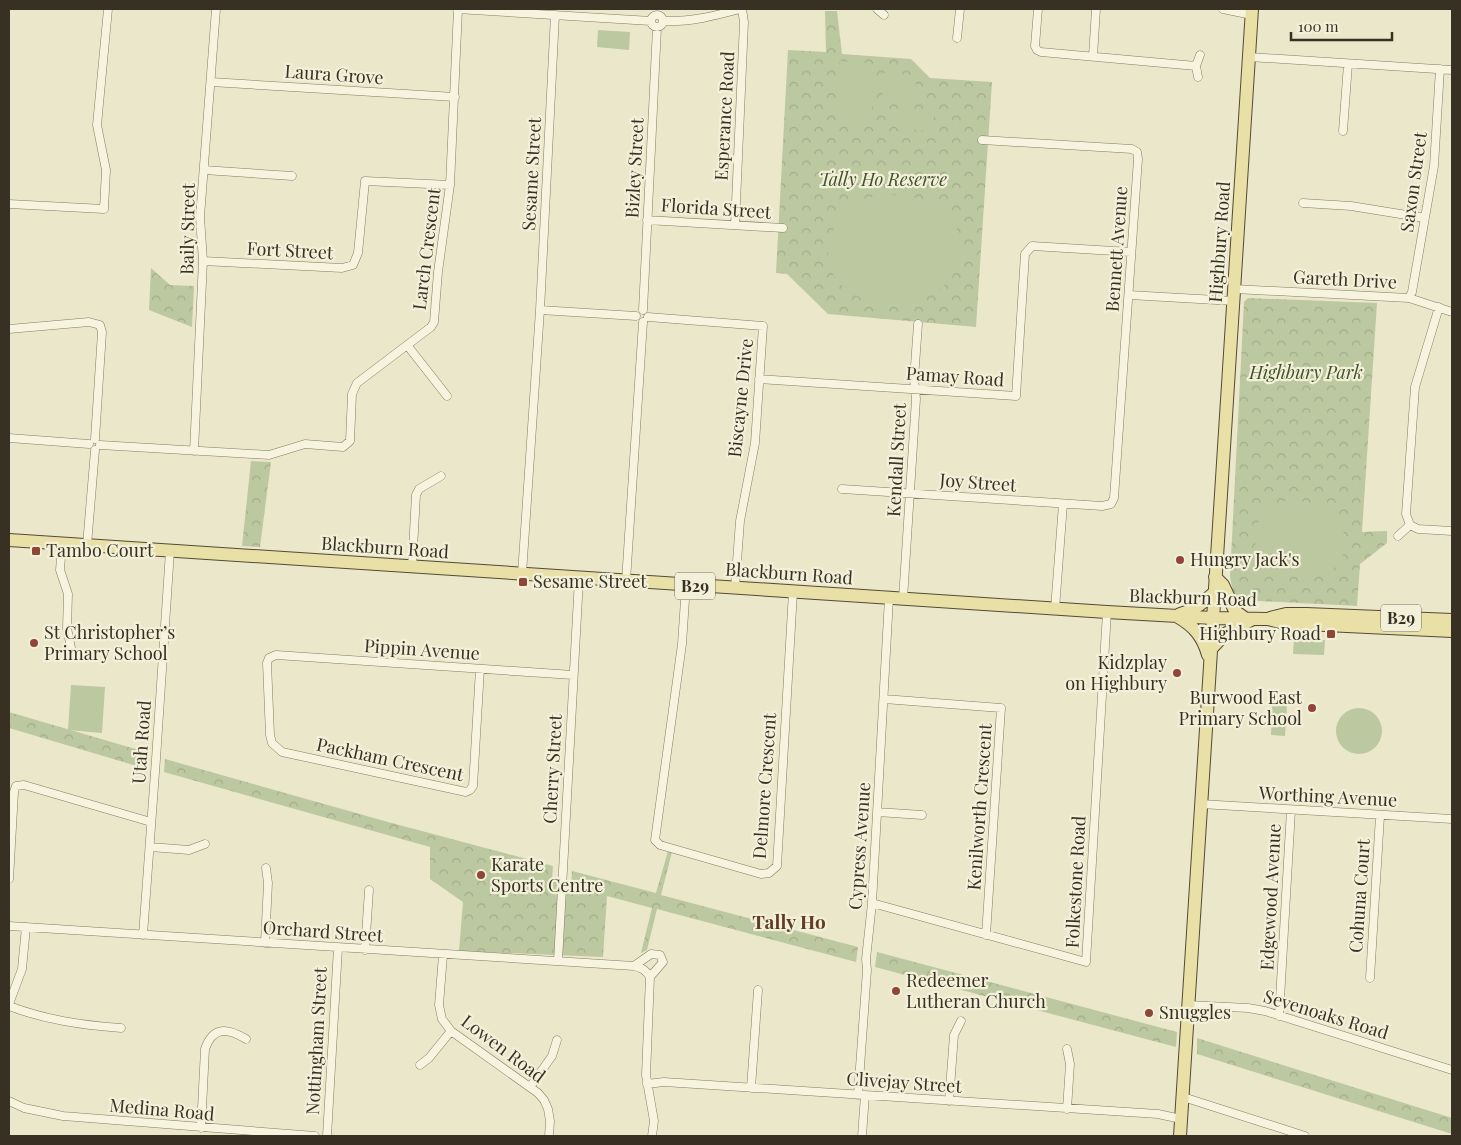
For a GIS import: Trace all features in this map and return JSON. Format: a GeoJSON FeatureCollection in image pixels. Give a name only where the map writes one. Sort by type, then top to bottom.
{"type":"FeatureCollection","features":[{"type":"Feature","properties":{"kind":"main road","name":"Highbury Road"},"geometry":{"type":"LineString","coordinates":[[1180,1136],[1252,12]]}},
{"type":"Feature","properties":{"kind":"main road","name":"Blackburn Road"},"geometry":{"type":"LineString","coordinates":[[9,540],[1054,609],[1213,618],[1250,618],[1268,619],[1284,623],[1452,631]]}},
{"type":"Feature","properties":{"kind":"main road"},"geometry":{"type":"LineString","coordinates":[[1216,577],[1223,585],[1235,611],[1250,618]]}},
{"type":"Feature","properties":{"kind":"main road"},"geometry":{"type":"LineString","coordinates":[[1173,616],[1194,610],[1214,593]]}},
{"type":"Feature","properties":{"kind":"main road","name":"Blackburn Road"},"geometry":{"type":"LineString","coordinates":[[1268,619],[1286,614],[1306,614],[1452,620]]}},
{"type":"Feature","properties":{"kind":"main road"},"geometry":{"type":"LineString","coordinates":[[1173,616],[1185,621],[1199,632],[1210,654],[1225,634],[1250,618]]}},
{"type":"Feature","properties":{"kind":"street"},"geometry":{"type":"LineString","coordinates":[[9,204],[104,209],[106,170],[97,126],[108,9]]}},
{"type":"Feature","properties":{"kind":"street","name":"Baily Street"},"geometry":{"type":"LineString","coordinates":[[194,451],[203,261],[200,218],[216,9]]}},
{"type":"Feature","properties":{"kind":"street"},"geometry":{"type":"LineString","coordinates":[[458,9],[560,13],[651,21]]}},
{"type":"Feature","properties":{"kind":"street","name":"Larch Crescent"},"geometry":{"type":"LineString","coordinates":[[9,438],[269,455],[305,444],[343,447],[350,441],[352,394],[357,383],[431,327],[434,322],[438,272],[450,185],[458,9]]}},
{"type":"Feature","properties":{"kind":"street"},"geometry":{"type":"LineString","coordinates":[[664,21],[683,22],[708,18],[741,9]]}},
{"type":"Feature","properties":{"kind":"street","name":"Esperance Road"},"geometry":{"type":"LineString","coordinates":[[735,225],[744,22],[741,9]]}},
{"type":"Feature","properties":{"kind":"street"},"geometry":{"type":"LineString","coordinates":[[877,9],[884,16]]}},
{"type":"Feature","properties":{"kind":"street"},"geometry":{"type":"LineString","coordinates":[[957,38],[960,9]]}},
{"type":"Feature","properties":{"kind":"street"},"geometry":{"type":"LineString","coordinates":[[1038,9],[1035,46],[1041,52],[1196,66]]}},
{"type":"Feature","properties":{"kind":"street"},"geometry":{"type":"LineString","coordinates":[[1094,56],[1096,9]]}},
{"type":"Feature","properties":{"kind":"street"},"geometry":{"type":"LineString","coordinates":[[1223,9],[1252,12]]}},
{"type":"Feature","properties":{"kind":"street"},"geometry":{"type":"LineString","coordinates":[[651,21],[658,12],[664,21]]}},
{"type":"Feature","properties":{"kind":"street","name":"Sesame Street"},"geometry":{"type":"LineString","coordinates":[[522,574],[560,13]]}},
{"type":"Feature","properties":{"kind":"street"},"geometry":{"type":"LineString","coordinates":[[651,21],[652,25],[657,28],[664,21]]}},
{"type":"Feature","properties":{"kind":"street","name":"Bizley Street"},"geometry":{"type":"LineString","coordinates":[[626,581],[643,316],[657,28]]}},
{"type":"Feature","properties":{"kind":"street"},"geometry":{"type":"LineString","coordinates":[[1198,77],[1196,66],[1200,55]]}},
{"type":"Feature","properties":{"kind":"street"},"geometry":{"type":"LineString","coordinates":[[1249,58],[1452,70]]}},
{"type":"Feature","properties":{"kind":"street"},"geometry":{"type":"LineString","coordinates":[[1344,131],[1348,64]]}},
{"type":"Feature","properties":{"kind":"street","name":"Saxon Street"},"geometry":{"type":"LineString","coordinates":[[1409,298],[1412,292],[1434,166],[1440,69]]}},
{"type":"Feature","properties":{"kind":"street","name":"Laura Grove"},"geometry":{"type":"LineString","coordinates":[[210,82],[455,97]]}},
{"type":"Feature","properties":{"kind":"street","name":"Bennett Avenue"},"geometry":{"type":"LineString","coordinates":[[982,140],[1132,149],[1137,152],[1129,295],[1114,498],[1111,504]]}},
{"type":"Feature","properties":{"kind":"street"},"geometry":{"type":"LineString","coordinates":[[204,170],[292,176]]}},
{"type":"Feature","properties":{"kind":"street","name":"Fort Street"},"geometry":{"type":"LineString","coordinates":[[203,261],[342,268],[352,265],[358,253],[364,181],[450,185]]}},
{"type":"Feature","properties":{"kind":"street"},"geometry":{"type":"LineString","coordinates":[[1302,203],[1351,206],[1425,218]]}},
{"type":"Feature","properties":{"kind":"street","name":"Florida Street"},"geometry":{"type":"LineString","coordinates":[[647,220],[782,228]]}},
{"type":"Feature","properties":{"kind":"street","name":"Pamay Road"},"geometry":{"type":"LineString","coordinates":[[759,379],[1016,396],[1025,254],[1032,246],[1131,252]]}},
{"type":"Feature","properties":{"kind":"street","name":"Gareth Drive"},"geometry":{"type":"LineString","coordinates":[[1129,295],[1409,298],[1452,312]]}},
{"type":"Feature","properties":{"kind":"street"},"geometry":{"type":"LineString","coordinates":[[1438,307],[1415,387],[1406,514],[1410,525],[1418,529],[1452,531]]}},
{"type":"Feature","properties":{"kind":"street"},"geometry":{"type":"LineString","coordinates":[[540,310],[643,316]]}},
{"type":"Feature","properties":{"kind":"street","name":"Biscayne Drive"},"geometry":{"type":"LineString","coordinates":[[643,316],[763,326],[755,443],[740,521],[735,588]]}},
{"type":"Feature","properties":{"kind":"street"},"geometry":{"type":"LineString","coordinates":[[9,329],[89,322],[100,325],[102,332],[87,545]]}},
{"type":"Feature","properties":{"kind":"street","name":"Kendall Street"},"geometry":{"type":"LineString","coordinates":[[903,599],[916,399],[914,379],[918,324]]}},
{"type":"Feature","properties":{"kind":"street"},"geometry":{"type":"LineString","coordinates":[[407,346],[447,396]]}},
{"type":"Feature","properties":{"kind":"street"},"geometry":{"type":"LineString","coordinates":[[412,567],[416,495],[418,489],[441,476]]}},
{"type":"Feature","properties":{"kind":"street","name":"Joy Street"},"geometry":{"type":"LineString","coordinates":[[842,489],[1063,504],[1102,506],[1111,504]]}},
{"type":"Feature","properties":{"kind":"street"},"geometry":{"type":"LineString","coordinates":[[1054,609],[1063,504]]}},
{"type":"Feature","properties":{"kind":"street"},"geometry":{"type":"LineString","coordinates":[[1398,536],[1410,525]]}},
{"type":"Feature","properties":{"kind":"street"},"geometry":{"type":"LineString","coordinates":[[62,544],[60,570],[68,594],[67,628],[71,648]]}},
{"type":"Feature","properties":{"kind":"street","name":"Utah Road"},"geometry":{"type":"LineString","coordinates":[[142,935],[150,847],[170,551]]}},
{"type":"Feature","properties":{"kind":"street","name":"Cherry Street"},"geometry":{"type":"LineString","coordinates":[[558,961],[579,579]]}},
{"type":"Feature","properties":{"kind":"street","name":"Delmore Crescent"},"geometry":{"type":"LineString","coordinates":[[686,585],[682,644],[655,840],[660,845],[761,874],[770,873],[777,866],[793,592]]}},
{"type":"Feature","properties":{"kind":"street","name":"Cypress Avenue"},"geometry":{"type":"LineString","coordinates":[[862,1136],[861,1095],[866,959],[872,903],[889,598]]}},
{"type":"Feature","properties":{"kind":"street","name":"Folkestone Road"},"geometry":{"type":"LineString","coordinates":[[872,903],[1086,962],[1106,612]]}},
{"type":"Feature","properties":{"kind":"street","name":"Pippin Avenue"},"geometry":{"type":"LineString","coordinates":[[269,658],[276,655],[573,675]]}},
{"type":"Feature","properties":{"kind":"street","name":"Packham Crescent"},"geometry":{"type":"LineString","coordinates":[[269,658],[267,663],[270,734],[272,742],[282,752],[466,792],[473,786],[480,669]]}},
{"type":"Feature","properties":{"kind":"street","name":"Kenilworth Crescent"},"geometry":{"type":"LineString","coordinates":[[884,700],[1001,708],[986,935]]}},
{"type":"Feature","properties":{"kind":"street"},"geometry":{"type":"LineString","coordinates":[[9,879],[14,792],[16,786],[24,785],[151,822]]}},
{"type":"Feature","properties":{"kind":"street","name":"Worthing Avenue"},"geometry":{"type":"LineString","coordinates":[[1201,804],[1452,819]]}},
{"type":"Feature","properties":{"kind":"street","name":"Edgewood Avenue"},"geometry":{"type":"LineString","coordinates":[[1279,1016],[1291,810]]}},
{"type":"Feature","properties":{"kind":"street"},"geometry":{"type":"LineString","coordinates":[[877,812],[922,815]]}},
{"type":"Feature","properties":{"kind":"street","name":"Cohuna Court"},"geometry":{"type":"LineString","coordinates":[[1370,978],[1380,816]]}},
{"type":"Feature","properties":{"kind":"street"},"geometry":{"type":"LineString","coordinates":[[150,847],[189,850],[205,844]]}},
{"type":"Feature","properties":{"kind":"street"},"geometry":{"type":"LineString","coordinates":[[265,943],[268,883],[266,868]]}},
{"type":"Feature","properties":{"kind":"street"},"geometry":{"type":"LineString","coordinates":[[365,950],[369,890]]}},
{"type":"Feature","properties":{"kind":"street","name":"Orchard Street"},"geometry":{"type":"LineString","coordinates":[[9,926],[634,966]]}},
{"type":"Feature","properties":{"kind":"street"},"geometry":{"type":"LineString","coordinates":[[26,927],[22,968],[9,1005],[32,1015],[65,1023],[121,1028]]}},
{"type":"Feature","properties":{"kind":"street","name":"Nottingham Street"},"geometry":{"type":"LineString","coordinates":[[327,1136],[338,948]]}},
{"type":"Feature","properties":{"kind":"street"},"geometry":{"type":"LineString","coordinates":[[634,966],[651,954],[660,955],[663,962],[650,977]]}},
{"type":"Feature","properties":{"kind":"street","name":"Lowen Road"},"geometry":{"type":"LineString","coordinates":[[443,955],[439,1005],[442,1019],[451,1031],[530,1086],[544,1100],[550,1122],[549,1136]]}},
{"type":"Feature","properties":{"kind":"street"},"geometry":{"type":"LineString","coordinates":[[634,966],[648,972],[650,977],[646,1075],[654,1121],[652,1136]]}},
{"type":"Feature","properties":{"kind":"street"},"geometry":{"type":"LineString","coordinates":[[751,1088],[758,990]]}},
{"type":"Feature","properties":{"kind":"street","name":"Sevenoaks Road"},"geometry":{"type":"LineString","coordinates":[[1188,1005],[1248,1008],[1452,1070]]}},
{"type":"Feature","properties":{"kind":"street"},"geometry":{"type":"LineString","coordinates":[[949,1101],[954,1035],[961,1021]]}},
{"type":"Feature","properties":{"kind":"street"},"geometry":{"type":"LineString","coordinates":[[202,1128],[205,1049],[208,1041],[212,1035],[227,1031],[235,1032],[246,1039]]}},
{"type":"Feature","properties":{"kind":"street"},"geometry":{"type":"LineString","coordinates":[[420,1065],[429,1058],[451,1031]]}},
{"type":"Feature","properties":{"kind":"street"},"geometry":{"type":"LineString","coordinates":[[530,1086],[552,1056],[557,1040]]}},
{"type":"Feature","properties":{"kind":"street"},"geometry":{"type":"LineString","coordinates":[[1067,1048],[1070,1064],[1067,1109]]}},
{"type":"Feature","properties":{"kind":"street","name":"Clivejay Street"},"geometry":{"type":"LineString","coordinates":[[647,1084],[664,1082],[1181,1115]]}},
{"type":"Feature","properties":{"kind":"street"},"geometry":{"type":"LineString","coordinates":[[1183,1097],[1305,1136]]}},
{"type":"Feature","properties":{"kind":"street","name":"Medina Road"},"geometry":{"type":"LineString","coordinates":[[9,1101],[24,1108],[63,1116],[315,1136]]}},
{"type":"Feature","properties":{"kind":"street"},"geometry":{"type":"LineString","coordinates":[[1274,1126],[1274,1136]]}},
{"type":"Feature","properties":{"kind":"green space","name":"Tally Ho Reserve"},"geometry":{"type":"Polygon","coordinates":[[[825,11],[837,11],[842,54],[911,59],[930,78],[992,82],[976,327],[828,314],[787,274],[776,273],[788,50],[826,52],[825,11]]]}},
{"type":"Feature","properties":{"kind":"green space"},"geometry":{"type":"Polygon","coordinates":[[[598,30],[630,32],[629,50],[597,47],[598,30]]]}},
{"type":"Feature","properties":{"kind":"green space"},"geometry":{"type":"Polygon","coordinates":[[[840,61],[874,64],[871,124],[838,122],[840,61]]]}},
{"type":"Feature","properties":{"kind":"green space"},"geometry":{"type":"Polygon","coordinates":[[[884,73],[916,75],[915,104],[882,102],[884,73]]]}},
{"type":"Feature","properties":{"kind":"green space"},"geometry":{"type":"Polygon","coordinates":[[[902,110],[934,113],[933,131],[901,129],[902,110]]]}},
{"type":"Feature","properties":{"kind":"green space"},"geometry":{"type":"Polygon","coordinates":[[[886,195],[914,197],[934,204],[952,221],[959,235],[961,249],[959,263],[952,276],[942,287],[929,296],[913,301],[895,303],[878,302],[861,297],[847,290],[836,279],[830,266],[828,249],[833,230],[843,211],[849,205],[861,200],[886,195]]]}},
{"type":"Feature","properties":{"kind":"green space"},"geometry":{"type":"Polygon","coordinates":[[[151,268],[170,285],[194,286],[192,327],[149,310],[151,268]]]}},
{"type":"Feature","properties":{"kind":"green space","name":"Highbury Park"},"geometry":{"type":"Polygon","coordinates":[[[1248,298],[1377,303],[1362,532],[1387,531],[1387,543],[1360,564],[1357,606],[1239,600],[1233,591],[1230,577],[1244,302],[1248,298]]]}},
{"type":"Feature","properties":{"kind":"green space"},"geometry":{"type":"Polygon","coordinates":[[[251,461],[271,462],[260,547],[242,546],[251,461]]]}},
{"type":"Feature","properties":{"kind":"green space"},"geometry":{"type":"Polygon","coordinates":[[[1285,501],[1313,503],[1324,507],[1336,516],[1344,533],[1345,543],[1344,552],[1334,568],[1325,572],[1297,575],[1278,571],[1262,561],[1255,545],[1260,518],[1269,506],[1285,501]]]}},
{"type":"Feature","properties":{"kind":"green space"},"geometry":{"type":"Polygon","coordinates":[[[1294,639],[1325,640],[1324,655],[1293,654],[1294,639]]]}},
{"type":"Feature","properties":{"kind":"green space"},"geometry":{"type":"Polygon","coordinates":[[[71,685],[105,687],[102,733],[68,730],[71,685]]]}},
{"type":"Feature","properties":{"kind":"green space"},"geometry":{"type":"Polygon","coordinates":[[[1272,705],[1287,706],[1285,736],[1271,735],[1272,705]]]}},
{"type":"Feature","properties":{"kind":"green space"},"geometry":{"type":"Polygon","coordinates":[[[1359,708],[1372,712],[1378,718],[1382,731],[1378,744],[1372,750],[1359,754],[1346,750],[1340,744],[1336,731],[1340,718],[1346,712],[1359,708]]]}},
{"type":"Feature","properties":{"kind":"green space"},"geometry":{"type":"Polygon","coordinates":[[[9,712],[149,753],[147,769],[9,728],[9,712]]]}},
{"type":"Feature","properties":{"kind":"green space"},"geometry":{"type":"Polygon","coordinates":[[[165,759],[553,866],[552,881],[571,886],[572,871],[656,893],[668,851],[672,852],[661,895],[858,947],[856,962],[657,909],[647,950],[641,953],[652,908],[607,896],[603,957],[459,951],[463,902],[430,879],[430,847],[164,772],[165,759]]]}},
{"type":"Feature","properties":{"kind":"green space"},"geometry":{"type":"Polygon","coordinates":[[[877,952],[1177,1032],[1176,1047],[875,967],[877,952]]]}},
{"type":"Feature","properties":{"kind":"green space"},"geometry":{"type":"Polygon","coordinates":[[[1197,1038],[1452,1118],[1452,1134],[1197,1054],[1197,1038]]]}},
{"type":"Feature","properties":{"kind":"place","name":"Tambo Court"},"geometry":{"type":"Point","coordinates":[36,551]}},
{"type":"Feature","properties":{"kind":"place","name":"Hungry Jack's"},"geometry":{"type":"Point","coordinates":[1180,560]}},
{"type":"Feature","properties":{"kind":"place","name":"Sesame Street"},"geometry":{"type":"Point","coordinates":[523,582]}},
{"type":"Feature","properties":{"kind":"place","name":"Highbury Road"},"geometry":{"type":"Point","coordinates":[1331,634]}},
{"type":"Feature","properties":{"kind":"place","name":"St Christopher’s Primary School"},"geometry":{"type":"Point","coordinates":[34,643]}},
{"type":"Feature","properties":{"kind":"place","name":"Kidzplay on Highbury"},"geometry":{"type":"Point","coordinates":[1177,673]}},
{"type":"Feature","properties":{"kind":"place","name":"Burwood East Primary School"},"geometry":{"type":"Point","coordinates":[1312,708]}},
{"type":"Feature","properties":{"kind":"place","name":"Karate Sports Centre"},"geometry":{"type":"Point","coordinates":[481,875]}},
{"type":"Feature","properties":{"kind":"place","name":"Redeemer Lutheran Church"},"geometry":{"type":"Point","coordinates":[896,991]}},
{"type":"Feature","properties":{"kind":"place","name":"Snuggles"},"geometry":{"type":"Point","coordinates":[1149,1013]}},
{"type":"Feature","properties":{"kind":"district","name":"Tally Ho"},"geometry":{"type":"Point","coordinates":[789,922]}}]}
